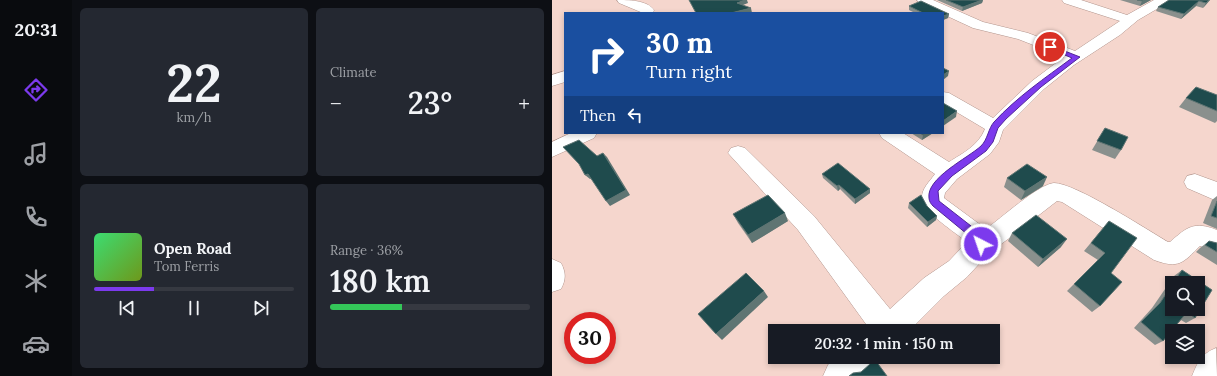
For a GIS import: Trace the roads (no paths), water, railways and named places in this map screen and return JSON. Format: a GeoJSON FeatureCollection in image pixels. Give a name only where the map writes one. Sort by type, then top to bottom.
{"type":"FeatureCollection","features":[{"type":"Feature","properties":{"kind":"street"},"geometry":{"type":"LineString","coordinates":[[623,0],[650,9]]}},
{"type":"Feature","properties":{"kind":"street"},"geometry":{"type":"LineString","coordinates":[[923,0],[978,25],[1022,36],[1076,57]]}},
{"type":"Feature","properties":{"kind":"street"},"geometry":{"type":"LineString","coordinates":[[1068,0],[1129,20]]}},
{"type":"Feature","properties":{"kind":"street"},"geometry":{"type":"LineString","coordinates":[[981,244],[977,236],[936,204],[933,199],[934,190],[949,173],[983,149],[995,127],[1038,85],[1076,57],[1107,39],[1129,20],[1163,0]]}},
{"type":"Feature","properties":{"kind":"street"},"geometry":{"type":"LineString","coordinates":[[552,81],[564,76]]}},
{"type":"Feature","properties":{"kind":"street"},"geometry":{"type":"LineString","coordinates":[[944,98],[995,127]]}},
{"type":"Feature","properties":{"kind":"street"},"geometry":{"type":"LineString","coordinates":[[552,150],[585,134]]}},
{"type":"Feature","properties":{"kind":"street"},"geometry":{"type":"LineString","coordinates":[[890,134],[949,173]]}},
{"type":"Feature","properties":{"kind":"street"},"geometry":{"type":"LineString","coordinates":[[738,153],[806,222],[883,324]]}},
{"type":"Feature","properties":{"kind":"street"},"geometry":{"type":"LineString","coordinates":[[1195,182],[1217,192]]}},
{"type":"Feature","properties":{"kind":"street"},"geometry":{"type":"LineString","coordinates":[[895,324],[934,287],[958,269],[981,244],[995,237],[1029,209],[1054,192],[1068,195],[1163,252],[1173,254],[1177,252],[1194,236],[1203,235],[1217,241]]}},
{"type":"Feature","properties":{"kind":"street"},"geometry":{"type":"LineString","coordinates":[[552,271],[552,280]]}},
{"type":"Feature","properties":{"kind":"street"},"geometry":{"type":"LineString","coordinates":[[1208,376],[1216,363],[1217,364]]}},
{"type":"Feature","properties":{"kind":"street"},"geometry":{"type":"LineString","coordinates":[[839,376],[852,364]]}}]}
